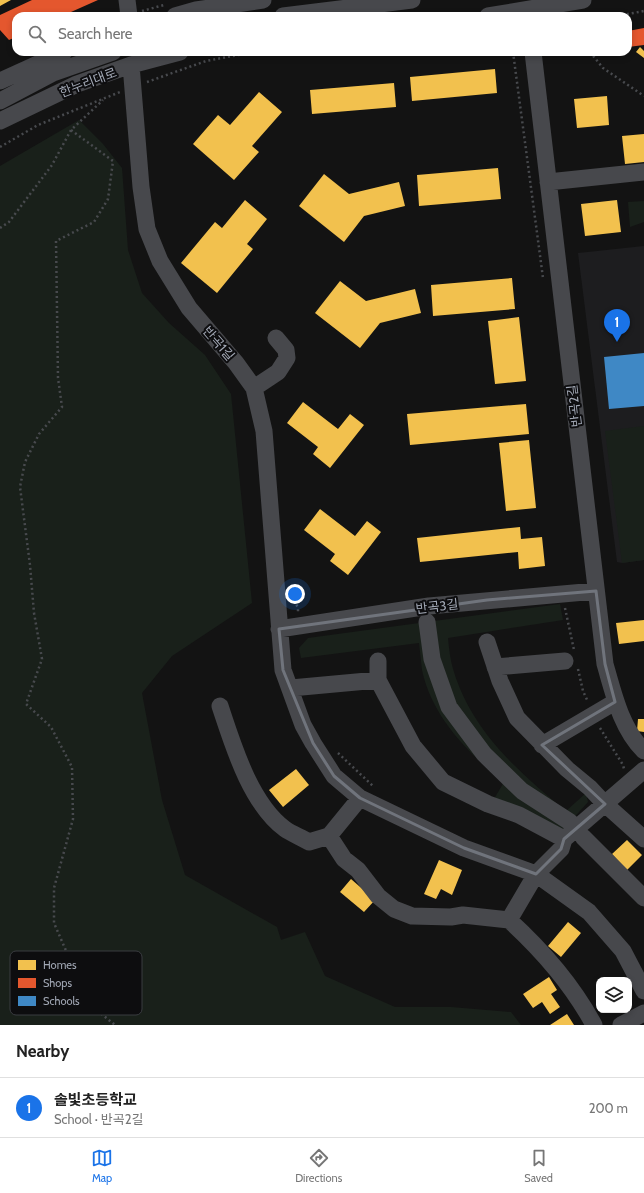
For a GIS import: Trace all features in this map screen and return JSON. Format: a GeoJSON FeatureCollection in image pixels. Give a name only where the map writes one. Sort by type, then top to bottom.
{"type":"FeatureCollection","features":[{"type":"Feature","properties":{"kind":"street"},"geometry":{"type":"LineString","coordinates":[[172,10],[196,10],[263,0]]}},
{"type":"Feature","properties":{"kind":"street"},"geometry":{"type":"LineString","coordinates":[[315,12],[412,0]]}},
{"type":"Feature","properties":{"kind":"street"},"geometry":{"type":"LineString","coordinates":[[511,12],[583,0]]}},
{"type":"Feature","properties":{"kind":"street"},"geometry":{"type":"LineString","coordinates":[[0,82],[55,56]]}},
{"type":"Feature","properties":{"kind":"street"},"geometry":{"type":"LineString","coordinates":[[0,101],[53,72],[101,56]]}},
{"type":"Feature","properties":{"kind":"street","name":"한누리대로"},"geometry":{"type":"LineString","coordinates":[[0,121],[77,84],[166,56]]}},
{"type":"Feature","properties":{"kind":"street","name":"반곡2길"},"geometry":{"type":"LineString","coordinates":[[533,56],[605,664],[615,702],[636,743],[644,751]]}},
{"type":"Feature","properties":{"kind":"street","name":"반곡1길"},"geometry":{"type":"LineString","coordinates":[[131,66],[141,187],[147,229],[160,262],[189,308],[236,363],[254,388],[264,431],[283,670],[291,688],[303,724],[312,743],[334,776],[360,798],[464,848],[536,874],[589,912],[623,951],[644,990]]}},
{"type":"Feature","properties":{"kind":"street"},"geometry":{"type":"LineString","coordinates":[[548,182],[644,172]]}},
{"type":"Feature","properties":{"kind":"street"},"geometry":{"type":"LineString","coordinates":[[254,388],[278,372],[287,358],[286,350],[276,338]]}},
{"type":"Feature","properties":{"kind":"street","name":"반곡3길"},"geometry":{"type":"LineString","coordinates":[[279,629],[429,606],[596,591]]}},
{"type":"Feature","properties":{"kind":"street"},"geometry":{"type":"LineString","coordinates":[[427,622],[432,658],[449,707],[484,754],[522,792],[570,822]]}},
{"type":"Feature","properties":{"kind":"street"},"geometry":{"type":"LineString","coordinates":[[487,642],[495,667],[518,718],[542,745],[644,839]]}},
{"type":"Feature","properties":{"kind":"street"},"geometry":{"type":"LineString","coordinates":[[378,661],[378,680],[413,746],[444,782],[488,804],[520,815],[564,839]]}},
{"type":"Feature","properties":{"kind":"street"},"geometry":{"type":"LineString","coordinates":[[495,667],[565,661]]}},
{"type":"Feature","properties":{"kind":"street"},"geometry":{"type":"LineString","coordinates":[[291,688],[378,680]]}},
{"type":"Feature","properties":{"kind":"street"},"geometry":{"type":"LineString","coordinates":[[542,745],[615,702]]}},
{"type":"Feature","properties":{"kind":"street"},"geometry":{"type":"LineString","coordinates":[[220,706],[236,752],[255,794],[271,815],[285,828],[309,842],[329,836],[360,798]]}},
{"type":"Feature","properties":{"kind":"street"},"geometry":{"type":"LineString","coordinates":[[509,920],[536,874],[561,849],[564,839],[644,770]]}},
{"type":"Feature","properties":{"kind":"street"},"geometry":{"type":"LineString","coordinates":[[329,836],[344,859],[358,870],[378,896],[394,909],[412,916],[451,917],[463,915],[509,920],[533,942],[558,969],[578,996],[594,1025]]}},
{"type":"Feature","properties":{"kind":"street"},"geometry":{"type":"LineString","coordinates":[[584,837],[644,898]]}},
{"type":"Feature","properties":{"kind":"street"},"geometry":{"type":"LineString","coordinates":[[621,1025],[644,1013]]}},
{"type":"Feature","properties":{"kind":"path"},"geometry":{"type":"LineString","coordinates":[[128,10],[172,10]]}},
{"type":"Feature","properties":{"kind":"path"},"geometry":{"type":"LineString","coordinates":[[632,13],[644,11]]}},
{"type":"Feature","properties":{"kind":"path"},"geometry":{"type":"LineString","coordinates":[[593,56],[603,68],[644,96]]}},
{"type":"Feature","properties":{"kind":"path"},"geometry":{"type":"LineString","coordinates":[[144,83],[145,89]]}},
{"type":"Feature","properties":{"kind":"path"},"geometry":{"type":"LineString","coordinates":[[0,228],[8,222],[52,165],[70,130],[104,100]]}},
{"type":"Feature","properties":{"kind":"path"},"geometry":{"type":"LineString","coordinates":[[66,951],[54,923],[54,888],[73,819],[72,767],[51,727],[26,704],[42,658],[34,613],[30,565],[20,487],[25,462],[39,434],[62,407],[58,378],[56,241],[94,222],[108,199],[113,161],[70,130]]}},
{"type":"Feature","properties":{"kind":"path"},"geometry":{"type":"LineString","coordinates":[[293,600],[298,607],[300,626]]}},
{"type":"Feature","properties":{"kind":"path"},"geometry":{"type":"LineString","coordinates":[[337,751],[375,788]]}},
{"type":"Feature","properties":{"kind":"path"},"geometry":{"type":"LineString","coordinates":[[103,1015],[115,1025]]}},
{"type":"Feature","properties":{"kind":"highlighted area"},"geometry":{"type":"Polygon","coordinates":[[[596,591],[605,664],[615,702],[542,745],[605,804],[564,839],[561,849],[536,874],[464,848],[360,798],[334,776],[313,743],[283,670],[279,629],[487,600],[596,591]]]}},
{"type":"Feature","properties":{"kind":"shaded area"},"geometry":{"type":"Polygon","coordinates":[[[79,120],[103,144],[122,168],[128,250],[142,293],[169,323],[205,355],[231,394],[252,603],[172,656],[142,693],[162,800],[185,875],[277,927],[281,940],[305,932],[325,976],[395,1007],[451,1007],[511,1012],[521,1025],[0,1025],[0,166],[79,120]]]}},
{"type":"Feature","properties":{"kind":"shaded area"},"geometry":{"type":"Polygon","coordinates":[[[644,201],[644,222],[630,227],[628,202],[644,201]]]}},
{"type":"Feature","properties":{"kind":"shaded area"},"geometry":{"type":"Polygon","coordinates":[[[644,246],[644,560],[622,563],[617,562],[578,253],[644,246]]]}},
{"type":"Feature","properties":{"kind":"shaded area"},"geometry":{"type":"Polygon","coordinates":[[[644,426],[644,560],[622,563],[605,431],[644,426]]]}},
{"type":"Feature","properties":{"kind":"shaded area"},"geometry":{"type":"Polygon","coordinates":[[[560,604],[563,620],[448,638],[452,665],[461,691],[484,730],[498,748],[531,781],[566,811],[586,793],[588,802],[561,832],[494,799],[504,782],[477,759],[453,733],[443,718],[427,687],[422,670],[419,643],[301,658],[299,648],[308,638],[560,604]]]}},
{"type":"Feature","properties":{"kind":"building: Homes"},"geometry":{"type":"Polygon","coordinates":[[[0,0],[11,0],[0,6],[0,0]]]}},
{"type":"Feature","properties":{"kind":"building: Homes"},"geometry":{"type":"Polygon","coordinates":[[[640,47],[644,51],[644,58],[636,52],[640,47]]]}},
{"type":"Feature","properties":{"kind":"building: Homes"},"geometry":{"type":"Polygon","coordinates":[[[495,69],[497,93],[412,101],[410,77],[495,69]]]}},
{"type":"Feature","properties":{"kind":"building: Homes"},"geometry":{"type":"Polygon","coordinates":[[[394,83],[396,107],[312,114],[310,90],[394,83]]]}},
{"type":"Feature","properties":{"kind":"building: Homes"},"geometry":{"type":"Polygon","coordinates":[[[259,92],[282,112],[252,146],[259,152],[234,180],[193,144],[218,115],[230,125],[259,92]]]}},
{"type":"Feature","properties":{"kind":"building: Homes"},"geometry":{"type":"Polygon","coordinates":[[[607,96],[609,125],[577,128],[574,99],[607,96]]]}},
{"type":"Feature","properties":{"kind":"building: Homes"},"geometry":{"type":"Polygon","coordinates":[[[644,134],[644,162],[625,164],[622,136],[644,134]]]}},
{"type":"Feature","properties":{"kind":"building: Homes"},"geometry":{"type":"Polygon","coordinates":[[[498,168],[501,199],[419,206],[417,175],[498,168]]]}},
{"type":"Feature","properties":{"kind":"building: Homes"},"geometry":{"type":"Polygon","coordinates":[[[324,174],[349,194],[399,182],[405,206],[364,216],[344,242],[299,206],[324,174]]]}},
{"type":"Feature","properties":{"kind":"building: Homes"},"geometry":{"type":"Polygon","coordinates":[[[245,200],[267,219],[247,244],[253,249],[217,293],[181,263],[215,222],[222,228],[245,200]]]}},
{"type":"Feature","properties":{"kind":"building: Homes"},"geometry":{"type":"Polygon","coordinates":[[[617,200],[621,232],[585,236],[581,204],[617,200]]]}},
{"type":"Feature","properties":{"kind":"building: Homes"},"geometry":{"type":"Polygon","coordinates":[[[512,278],[515,309],[433,316],[431,285],[512,278]]]}},
{"type":"Feature","properties":{"kind":"building: Homes"},"geometry":{"type":"Polygon","coordinates":[[[340,281],[366,301],[415,289],[421,313],[380,323],[360,348],[315,313],[340,281]]]}},
{"type":"Feature","properties":{"kind":"building: Homes"},"geometry":{"type":"Polygon","coordinates":[[[519,317],[526,381],[495,384],[488,321],[519,317]]]}},
{"type":"Feature","properties":{"kind":"building: Homes"},"geometry":{"type":"Polygon","coordinates":[[[303,402],[338,429],[350,414],[364,425],[330,468],[313,454],[318,447],[287,423],[303,402]]]}},
{"type":"Feature","properties":{"kind":"building: Homes"},"geometry":{"type":"Polygon","coordinates":[[[526,404],[529,434],[410,445],[407,414],[526,404]]]}},
{"type":"Feature","properties":{"kind":"building: Homes"},"geometry":{"type":"Polygon","coordinates":[[[529,440],[536,508],[506,511],[499,443],[529,440]]]}},
{"type":"Feature","properties":{"kind":"building: Homes"},"geometry":{"type":"Polygon","coordinates":[[[320,509],[355,536],[367,521],[381,532],[348,575],[330,561],[335,554],[304,530],[320,509]]]}},
{"type":"Feature","properties":{"kind":"building: Homes"},"geometry":{"type":"Polygon","coordinates":[[[520,527],[521,539],[542,537],[545,566],[519,569],[518,552],[420,562],[417,538],[520,527]]]}},
{"type":"Feature","properties":{"kind":"building: Homes"},"geometry":{"type":"Polygon","coordinates":[[[644,620],[644,641],[619,644],[616,623],[644,620]]]}},
{"type":"Feature","properties":{"kind":"building: Homes"},"geometry":{"type":"Polygon","coordinates":[[[638,719],[644,719],[644,732],[637,731],[638,719]]]}},
{"type":"Feature","properties":{"kind":"building: Homes"},"geometry":{"type":"Polygon","coordinates":[[[296,769],[309,785],[283,807],[269,790],[296,769]]]}},
{"type":"Feature","properties":{"kind":"building: Homes"},"geometry":{"type":"Polygon","coordinates":[[[627,840],[642,855],[627,870],[612,854],[627,840]]]}},
{"type":"Feature","properties":{"kind":"building: Homes"},"geometry":{"type":"Polygon","coordinates":[[[439,860],[462,870],[452,895],[441,889],[436,899],[424,894],[439,860]]]}},
{"type":"Feature","properties":{"kind":"building: Homes"},"geometry":{"type":"Polygon","coordinates":[[[351,879],[375,900],[364,912],[340,892],[351,879]]]}},
{"type":"Feature","properties":{"kind":"building: Homes"},"geometry":{"type":"Polygon","coordinates":[[[568,922],[581,933],[561,957],[548,946],[568,922]]]}},
{"type":"Feature","properties":{"kind":"building: Homes"},"geometry":{"type":"Polygon","coordinates":[[[549,977],[557,990],[551,994],[560,1007],[550,1014],[542,1002],[533,1008],[523,994],[549,977]]]}},
{"type":"Feature","properties":{"kind":"building: Homes"},"geometry":{"type":"Polygon","coordinates":[[[567,1014],[574,1025],[550,1025],[567,1014]]]}},
{"type":"Feature","properties":{"kind":"building: Shops"},"geometry":{"type":"Polygon","coordinates":[[[32,0],[98,0],[71,12],[12,12],[12,39],[9,40],[0,30],[0,15],[32,0]]]}},
{"type":"Feature","properties":{"kind":"building: Shops"},"geometry":{"type":"Polygon","coordinates":[[[644,28],[644,45],[632,46],[632,30],[644,28]]]}},
{"type":"Feature","properties":{"kind":"building: Schools"},"geometry":{"type":"Polygon","coordinates":[[[644,353],[644,406],[609,409],[604,357],[644,353]]]}},
{"type":"Feature","properties":{"kind":"place","name":"솔빛초등학교"},"geometry":{"type":"Point","coordinates":[617,342]}}]}
